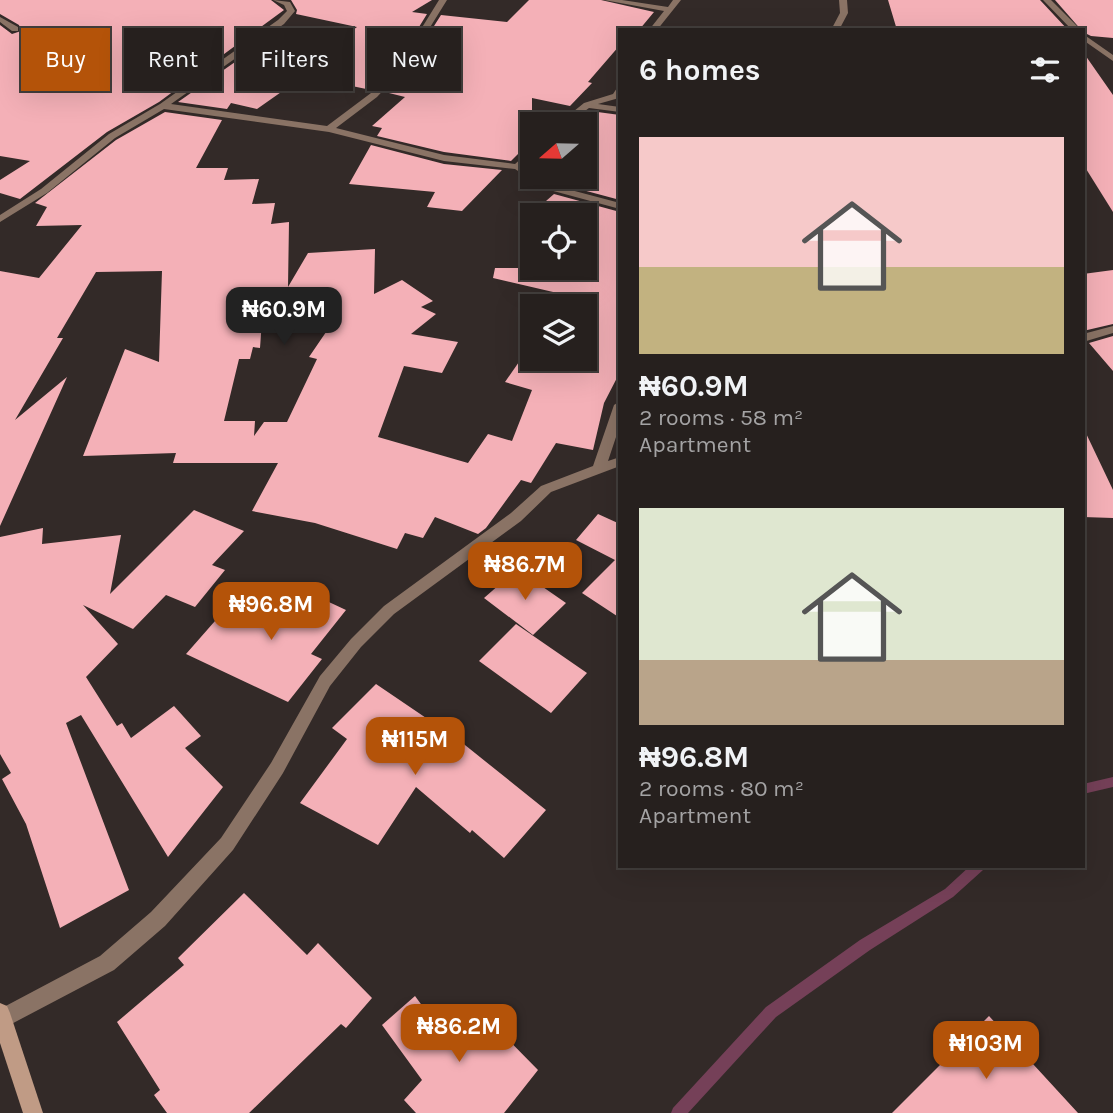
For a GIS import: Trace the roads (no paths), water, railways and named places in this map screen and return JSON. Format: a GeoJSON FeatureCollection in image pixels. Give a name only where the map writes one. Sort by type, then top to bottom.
{"type":"FeatureCollection","features":[{"type":"Feature","properties":{"kind":"main road"},"geometry":{"type":"LineString","coordinates":[[1,1018],[33,1113]]}},
{"type":"Feature","properties":{"kind":"street"},"geometry":{"type":"LineString","coordinates":[[0,219],[44,191],[112,136],[163,106],[281,22],[291,11],[287,4],[277,0]]}},
{"type":"Feature","properties":{"kind":"street"},"geometry":{"type":"LineString","coordinates":[[329,129],[374,95],[402,64],[443,0]]}},
{"type":"Feature","properties":{"kind":"street"},"geometry":{"type":"LineString","coordinates":[[608,0],[667,9]]}},
{"type":"Feature","properties":{"kind":"street"},"geometry":{"type":"LineString","coordinates":[[654,28],[667,9],[677,0]]}},
{"type":"Feature","properties":{"kind":"street"},"geometry":{"type":"LineString","coordinates":[[836,28],[844,13],[843,0]]}},
{"type":"Feature","properties":{"kind":"street"},"geometry":{"type":"LineString","coordinates":[[1046,0],[1075,28]]}},
{"type":"Feature","properties":{"kind":"street"},"geometry":{"type":"LineString","coordinates":[[0,19],[15,29]]}},
{"type":"Feature","properties":{"kind":"street"},"geometry":{"type":"LineString","coordinates":[[1085,38],[1113,59]]}},
{"type":"Feature","properties":{"kind":"street"},"geometry":{"type":"LineString","coordinates":[[578,112],[587,105],[618,93]]}},
{"type":"Feature","properties":{"kind":"street"},"geometry":{"type":"LineString","coordinates":[[587,105],[618,110]]}},
{"type":"Feature","properties":{"kind":"street"},"geometry":{"type":"LineString","coordinates":[[163,106],[329,129],[444,158],[520,169]]}},
{"type":"Feature","properties":{"kind":"street"},"geometry":{"type":"LineString","coordinates":[[517,167],[520,164]]}},
{"type":"Feature","properties":{"kind":"street"},"geometry":{"type":"LineString","coordinates":[[557,189],[618,204]]}},
{"type":"Feature","properties":{"kind":"street"},"geometry":{"type":"LineString","coordinates":[[1085,337],[1113,328]]}},
{"type":"Feature","properties":{"kind":"street"},"geometry":{"type":"LineString","coordinates":[[599,468],[618,411]]}},
{"type":"Feature","properties":{"kind":"street"},"geometry":{"type":"LineString","coordinates":[[1,1018],[107,963],[158,919],[227,844],[277,768],[325,681],[356,643],[389,610],[516,517],[546,489],[618,462]]}},
{"type":"Feature","properties":{"kind":"waterway"},"geometry":{"type":"LineString","coordinates":[[1085,789],[1113,782]]}},
{"type":"Feature","properties":{"kind":"waterway"},"geometry":{"type":"LineString","coordinates":[[678,1113],[771,1012],[865,945],[949,893],[977,868]]}}]}
